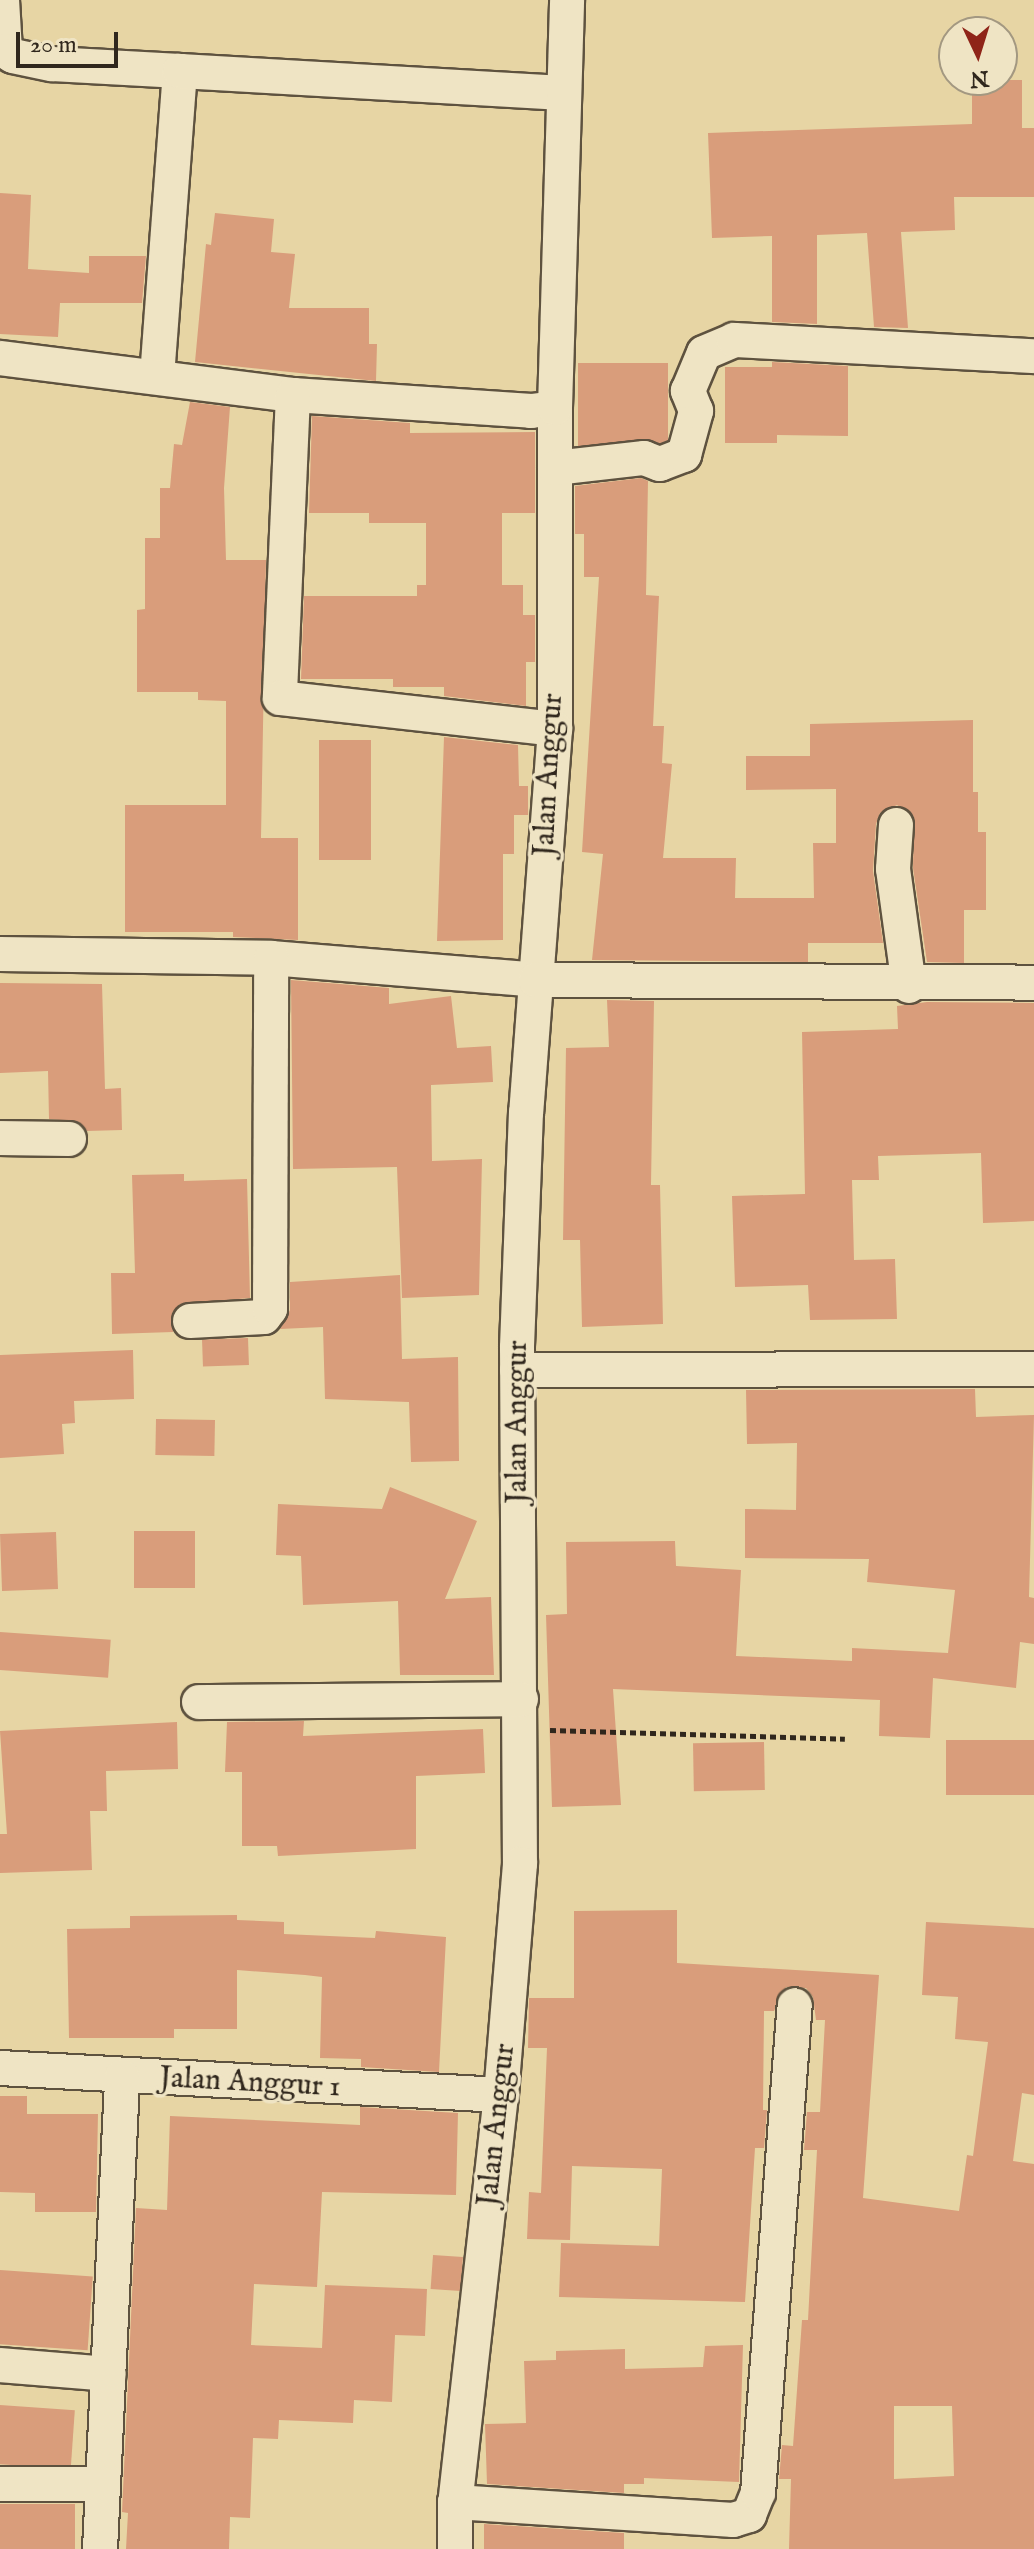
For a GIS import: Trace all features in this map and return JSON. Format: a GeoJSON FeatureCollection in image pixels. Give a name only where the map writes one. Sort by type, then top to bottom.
{"type":"FeatureCollection","features":[{"type":"Feature","properties":{"kind":"street"},"geometry":{"type":"LineString","coordinates":[[2,0],[3,51],[43,63],[563,93]]}},
{"type":"Feature","properties":{"kind":"street","name":"Jalan Anggur"},"geometry":{"type":"LineString","coordinates":[[455,2549],[455,2502],[501,2095],[520,1864],[517,1370],[526,1112],[555,729],[555,408],[567,0]]}},
{"type":"Feature","properties":{"kind":"street"},"geometry":{"type":"LineString","coordinates":[[157,377],[180,71]]}},
{"type":"Feature","properties":{"kind":"street"},"geometry":{"type":"LineString","coordinates":[[555,468],[644,458],[660,464],[684,455],[696,411],[688,391],[704,353],[734,340],[1034,356]]}},
{"type":"Feature","properties":{"kind":"street"},"geometry":{"type":"LineString","coordinates":[[0,358],[293,395],[531,411],[555,408]]}},
{"type":"Feature","properties":{"kind":"street"},"geometry":{"type":"LineString","coordinates":[[293,395],[280,698],[555,729]]}},
{"type":"Feature","properties":{"kind":"street"},"geometry":{"type":"LineString","coordinates":[[896,825],[893,869],[909,986]]}},
{"type":"Feature","properties":{"kind":"street"},"geometry":{"type":"LineString","coordinates":[[0,954],[271,958],[536,980],[909,986],[1034,983]]}},
{"type":"Feature","properties":{"kind":"street"},"geometry":{"type":"LineString","coordinates":[[190,1321],[264,1317],[270,1309],[271,958]]}},
{"type":"Feature","properties":{"kind":"street"},"geometry":{"type":"LineString","coordinates":[[0,1138],[69,1139]]}},
{"type":"Feature","properties":{"kind":"street"},"geometry":{"type":"LineString","coordinates":[[517,1370],[1034,1369]]}},
{"type":"Feature","properties":{"kind":"street"},"geometry":{"type":"LineString","coordinates":[[199,1702],[521,1714]]}},
{"type":"Feature","properties":{"kind":"street"},"geometry":{"type":"LineString","coordinates":[[455,2502],[733,2520],[749,2515],[758,2493],[795,2005]]}},
{"type":"Feature","properties":{"kind":"street","name":"Jalan Anggur 1"},"geometry":{"type":"LineString","coordinates":[[0,2068],[122,2077],[501,2095]]}},
{"type":"Feature","properties":{"kind":"street"},"geometry":{"type":"LineString","coordinates":[[100,2549],[122,2077]]}},
{"type":"Feature","properties":{"kind":"street"},"geometry":{"type":"LineString","coordinates":[[0,2365],[109,2374]]}},
{"type":"Feature","properties":{"kind":"street"},"geometry":{"type":"LineString","coordinates":[[0,2484],[102,2484]]}},
{"type":"Feature","properties":{"kind":"path"},"geometry":{"type":"LineString","coordinates":[[521,1714],[845,1739]]}},
{"type":"Feature","properties":{"kind":"building"},"geometry":{"type":"Polygon","coordinates":[[[1018,80],[1022,80],[1022,128],[1034,128],[1034,197],[954,197],[955,230],[901,232],[908,328],[874,327],[867,233],[817,235],[817,324],[772,322],[772,236],[712,238],[708,133],[972,124],[972,96],[1018,96],[1018,80]]]}},
{"type":"Feature","properties":{"kind":"building"},"geometry":{"type":"Polygon","coordinates":[[[0,193],[31,195],[28,269],[89,273],[89,256],[146,256],[142,303],[60,303],[58,337],[0,334],[0,193]]]}},
{"type":"Feature","properties":{"kind":"building"},"geometry":{"type":"Polygon","coordinates":[[[215,213],[274,219],[271,252],[295,254],[289,308],[369,308],[369,344],[377,344],[376,381],[195,362],[206,244],[211,245],[215,213]]]}},
{"type":"Feature","properties":{"kind":"building"},"geometry":{"type":"Polygon","coordinates":[[[772,362],[848,366],[848,436],[777,435],[777,443],[725,443],[725,367],[772,367],[772,362]]]}},
{"type":"Feature","properties":{"kind":"building"},"geometry":{"type":"Polygon","coordinates":[[[578,363],[668,363],[668,446],[578,446],[578,363]]]}},
{"type":"Feature","properties":{"kind":"building"},"geometry":{"type":"Polygon","coordinates":[[[190,402],[230,407],[224,488],[226,560],[266,560],[261,838],[298,838],[298,940],[233,937],[233,932],[125,932],[125,805],[226,805],[226,701],[198,700],[198,692],[137,692],[137,610],[145,609],[145,538],[160,538],[160,488],[170,488],[174,444],[182,445],[190,402]]]}},
{"type":"Feature","properties":{"kind":"building"},"geometry":{"type":"Polygon","coordinates":[[[312,416],[410,423],[410,433],[535,432],[535,513],[502,513],[502,585],[523,585],[523,615],[535,615],[535,662],[526,662],[526,706],[444,696],[444,687],[393,687],[393,679],[301,679],[304,596],[417,596],[417,585],[426,585],[426,523],[369,523],[369,513],[309,513],[312,416]]]}},
{"type":"Feature","properties":{"kind":"building"},"geometry":{"type":"Polygon","coordinates":[[[641,478],[648,481],[646,595],[659,596],[653,726],[664,726],[662,763],[672,764],[663,858],[736,858],[735,898],[814,898],[813,843],[836,843],[836,789],[746,790],[746,756],[810,756],[810,724],[973,720],[973,792],[978,792],[978,832],[986,832],[986,910],[964,910],[964,963],[927,962],[913,868],[914,817],[897,805],[880,813],[876,824],[873,871],[883,943],[808,943],[808,962],[592,960],[603,854],[582,852],[599,577],[584,577],[584,534],[575,534],[575,486],[641,478]]]}},
{"type":"Feature","properties":{"kind":"building"},"geometry":{"type":"Polygon","coordinates":[[[444,737],[518,745],[519,786],[528,786],[528,815],[514,815],[514,854],[503,854],[503,940],[437,941],[444,737]]]}},
{"type":"Feature","properties":{"kind":"building"},"geometry":{"type":"Polygon","coordinates":[[[319,740],[371,740],[371,860],[319,860],[319,740]]]}},
{"type":"Feature","properties":{"kind":"building"},"geometry":{"type":"Polygon","coordinates":[[[291,980],[389,988],[389,1004],[451,996],[457,1048],[491,1046],[493,1082],[431,1085],[432,1161],[482,1159],[479,1295],[402,1298],[397,1167],[293,1169],[291,980]]]}},
{"type":"Feature","properties":{"kind":"building"},"geometry":{"type":"Polygon","coordinates":[[[0,983],[102,984],[105,1089],[121,1088],[122,1130],[87,1131],[79,1122],[49,1119],[48,1071],[0,1073],[0,983]]]}},
{"type":"Feature","properties":{"kind":"building"},"geometry":{"type":"Polygon","coordinates":[[[607,1000],[654,1001],[651,1185],[660,1185],[663,1324],[582,1327],[580,1240],[563,1240],[566,1048],[609,1047],[607,1000]]]}},
{"type":"Feature","properties":{"kind":"building"},"geometry":{"type":"Polygon","coordinates":[[[927,1002],[1034,1003],[1034,1221],[983,1223],[981,1153],[878,1156],[879,1180],[852,1180],[854,1260],[895,1259],[897,1319],[810,1320],[808,1285],[735,1287],[732,1196],[805,1194],[802,1032],[898,1029],[897,1006],[927,1002]]]}},
{"type":"Feature","properties":{"kind":"building"},"geometry":{"type":"Polygon","coordinates":[[[184,1174],[184,1181],[247,1179],[250,1298],[180,1304],[172,1313],[173,1332],[112,1334],[111,1273],[135,1273],[132,1175],[184,1174]]]}},
{"type":"Feature","properties":{"kind":"building"},"geometry":{"type":"Polygon","coordinates":[[[400,1275],[402,1359],[458,1357],[459,1461],[411,1462],[409,1402],[325,1399],[323,1327],[280,1329],[290,1310],[290,1282],[400,1275]]]}},
{"type":"Feature","properties":{"kind":"building"},"geometry":{"type":"Polygon","coordinates":[[[248,1338],[249,1365],[203,1367],[202,1340],[248,1338]]]}},
{"type":"Feature","properties":{"kind":"building"},"geometry":{"type":"Polygon","coordinates":[[[133,1350],[134,1399],[74,1401],[75,1423],[62,1424],[64,1454],[0,1458],[0,1355],[133,1350]]]}},
{"type":"Feature","properties":{"kind":"building"},"geometry":{"type":"Polygon","coordinates":[[[975,1389],[976,1417],[1034,1415],[1029,1597],[1034,1598],[1034,1644],[1020,1642],[1016,1688],[933,1678],[930,1738],[879,1736],[880,1700],[613,1689],[621,1805],[552,1807],[546,1615],[567,1614],[566,1542],[675,1541],[676,1566],[741,1570],[736,1656],[852,1661],[852,1648],[948,1653],[955,1590],[867,1582],[869,1559],[745,1558],[745,1509],[796,1510],[797,1443],[747,1444],[746,1390],[975,1389]]]}},
{"type":"Feature","properties":{"kind":"building"},"geometry":{"type":"Polygon","coordinates":[[[156,1419],[215,1420],[214,1456],[155,1455],[156,1419]]]}},
{"type":"Feature","properties":{"kind":"building"},"geometry":{"type":"Polygon","coordinates":[[[390,1487],[477,1521],[445,1599],[491,1597],[494,1675],[400,1675],[398,1601],[303,1605],[301,1556],[276,1555],[278,1504],[382,1509],[390,1487]]]}},
{"type":"Feature","properties":{"kind":"building"},"geometry":{"type":"Polygon","coordinates":[[[134,1531],[195,1531],[195,1588],[134,1588],[134,1531]]]}},
{"type":"Feature","properties":{"kind":"building"},"geometry":{"type":"Polygon","coordinates":[[[56,1532],[58,1589],[2,1591],[0,1534],[56,1532]]]}},
{"type":"Feature","properties":{"kind":"building"},"geometry":{"type":"Polygon","coordinates":[[[0,1632],[111,1640],[108,1678],[0,1670],[0,1632]]]}},
{"type":"Feature","properties":{"kind":"building"},"geometry":{"type":"Polygon","coordinates":[[[304,1721],[303,1736],[483,1729],[485,1773],[416,1776],[416,1849],[278,1856],[277,1846],[242,1846],[242,1772],[225,1772],[227,1722],[304,1721]]]}},
{"type":"Feature","properties":{"kind":"building"},"geometry":{"type":"Polygon","coordinates":[[[177,1722],[178,1769],[106,1771],[107,1811],[90,1811],[92,1870],[0,1873],[0,1834],[7,1834],[0,1731],[177,1722]]]}},
{"type":"Feature","properties":{"kind":"building"},"geometry":{"type":"Polygon","coordinates":[[[946,1740],[1034,1740],[1034,1795],[946,1795],[946,1740]]]}},
{"type":"Feature","properties":{"kind":"building"},"geometry":{"type":"Polygon","coordinates":[[[764,1742],[765,1790],[694,1791],[693,1743],[764,1742]]]}},
{"type":"Feature","properties":{"kind":"building"},"geometry":{"type":"Polygon","coordinates":[[[677,1910],[677,1963],[879,1975],[863,2198],[959,2211],[967,2155],[973,2156],[988,2042],[955,2039],[958,1997],[922,1995],[926,1922],[1034,1928],[1034,2095],[1022,2093],[1013,2161],[1034,2164],[1034,2549],[789,2549],[791,2479],[779,2479],[782,2445],[793,2446],[802,2320],[808,2320],[817,2150],[804,2150],[807,2112],[820,2112],[825,2020],[816,2020],[813,1997],[806,1988],[786,1987],[774,2011],[764,2011],[763,2110],[767,2110],[764,2148],[755,2148],[745,2302],[559,2297],[561,2243],[659,2246],[662,2169],[572,2166],[570,2240],[527,2239],[529,2192],[541,2193],[547,2048],[528,2048],[529,1998],[574,1998],[574,1911],[677,1910]],[[894,2406],[894,2479],[954,2476],[952,2406],[894,2406]]]}},
{"type":"Feature","properties":{"kind":"building"},"geometry":{"type":"Polygon","coordinates":[[[237,1915],[237,1920],[284,1922],[284,1934],[375,1938],[376,1931],[446,1937],[439,2072],[361,2067],[361,2059],[320,2058],[322,1977],[305,1975],[237,1970],[237,2029],[174,2029],[174,2038],[69,2038],[67,1929],[130,1928],[130,1916],[237,1915]]]}},
{"type":"Feature","properties":{"kind":"building"},"geometry":{"type":"Polygon","coordinates":[[[0,2096],[27,2096],[27,2114],[98,2114],[96,2212],[35,2212],[35,2193],[0,2192],[0,2096]]]}},
{"type":"Feature","properties":{"kind":"building"},"geometry":{"type":"Polygon","coordinates":[[[360,2107],[458,2113],[456,2195],[322,2192],[317,2287],[254,2284],[251,2345],[322,2348],[325,2285],[427,2289],[425,2336],[395,2335],[392,2402],[354,2400],[353,2423],[279,2420],[278,2439],[253,2438],[250,2518],[230,2517],[229,2549],[126,2549],[128,2513],[122,2512],[136,2208],[167,2210],[170,2116],[360,2125],[360,2107]]]}},
{"type":"Feature","properties":{"kind":"building"},"geometry":{"type":"Polygon","coordinates":[[[433,2255],[463,2257],[461,2291],[431,2289],[433,2255]]]}},
{"type":"Feature","properties":{"kind":"building"},"geometry":{"type":"Polygon","coordinates":[[[0,2270],[93,2276],[88,2350],[0,2344],[0,2270]]]}},
{"type":"Feature","properties":{"kind":"building"},"geometry":{"type":"Polygon","coordinates":[[[743,2345],[739,2482],[644,2478],[644,2484],[624,2484],[624,2493],[487,2484],[485,2424],[526,2423],[524,2361],[556,2360],[556,2351],[625,2349],[625,2369],[703,2367],[705,2346],[743,2345]]]}},
{"type":"Feature","properties":{"kind":"building"},"geometry":{"type":"Polygon","coordinates":[[[0,2405],[75,2410],[71,2469],[0,2464],[0,2405]]]}},
{"type":"Feature","properties":{"kind":"building"},"geometry":{"type":"Polygon","coordinates":[[[0,2504],[75,2504],[75,2549],[0,2549],[0,2504]]]}},
{"type":"Feature","properties":{"kind":"building"},"geometry":{"type":"Polygon","coordinates":[[[484,2524],[624,2533],[624,2549],[484,2549],[484,2524]]]}}]}
